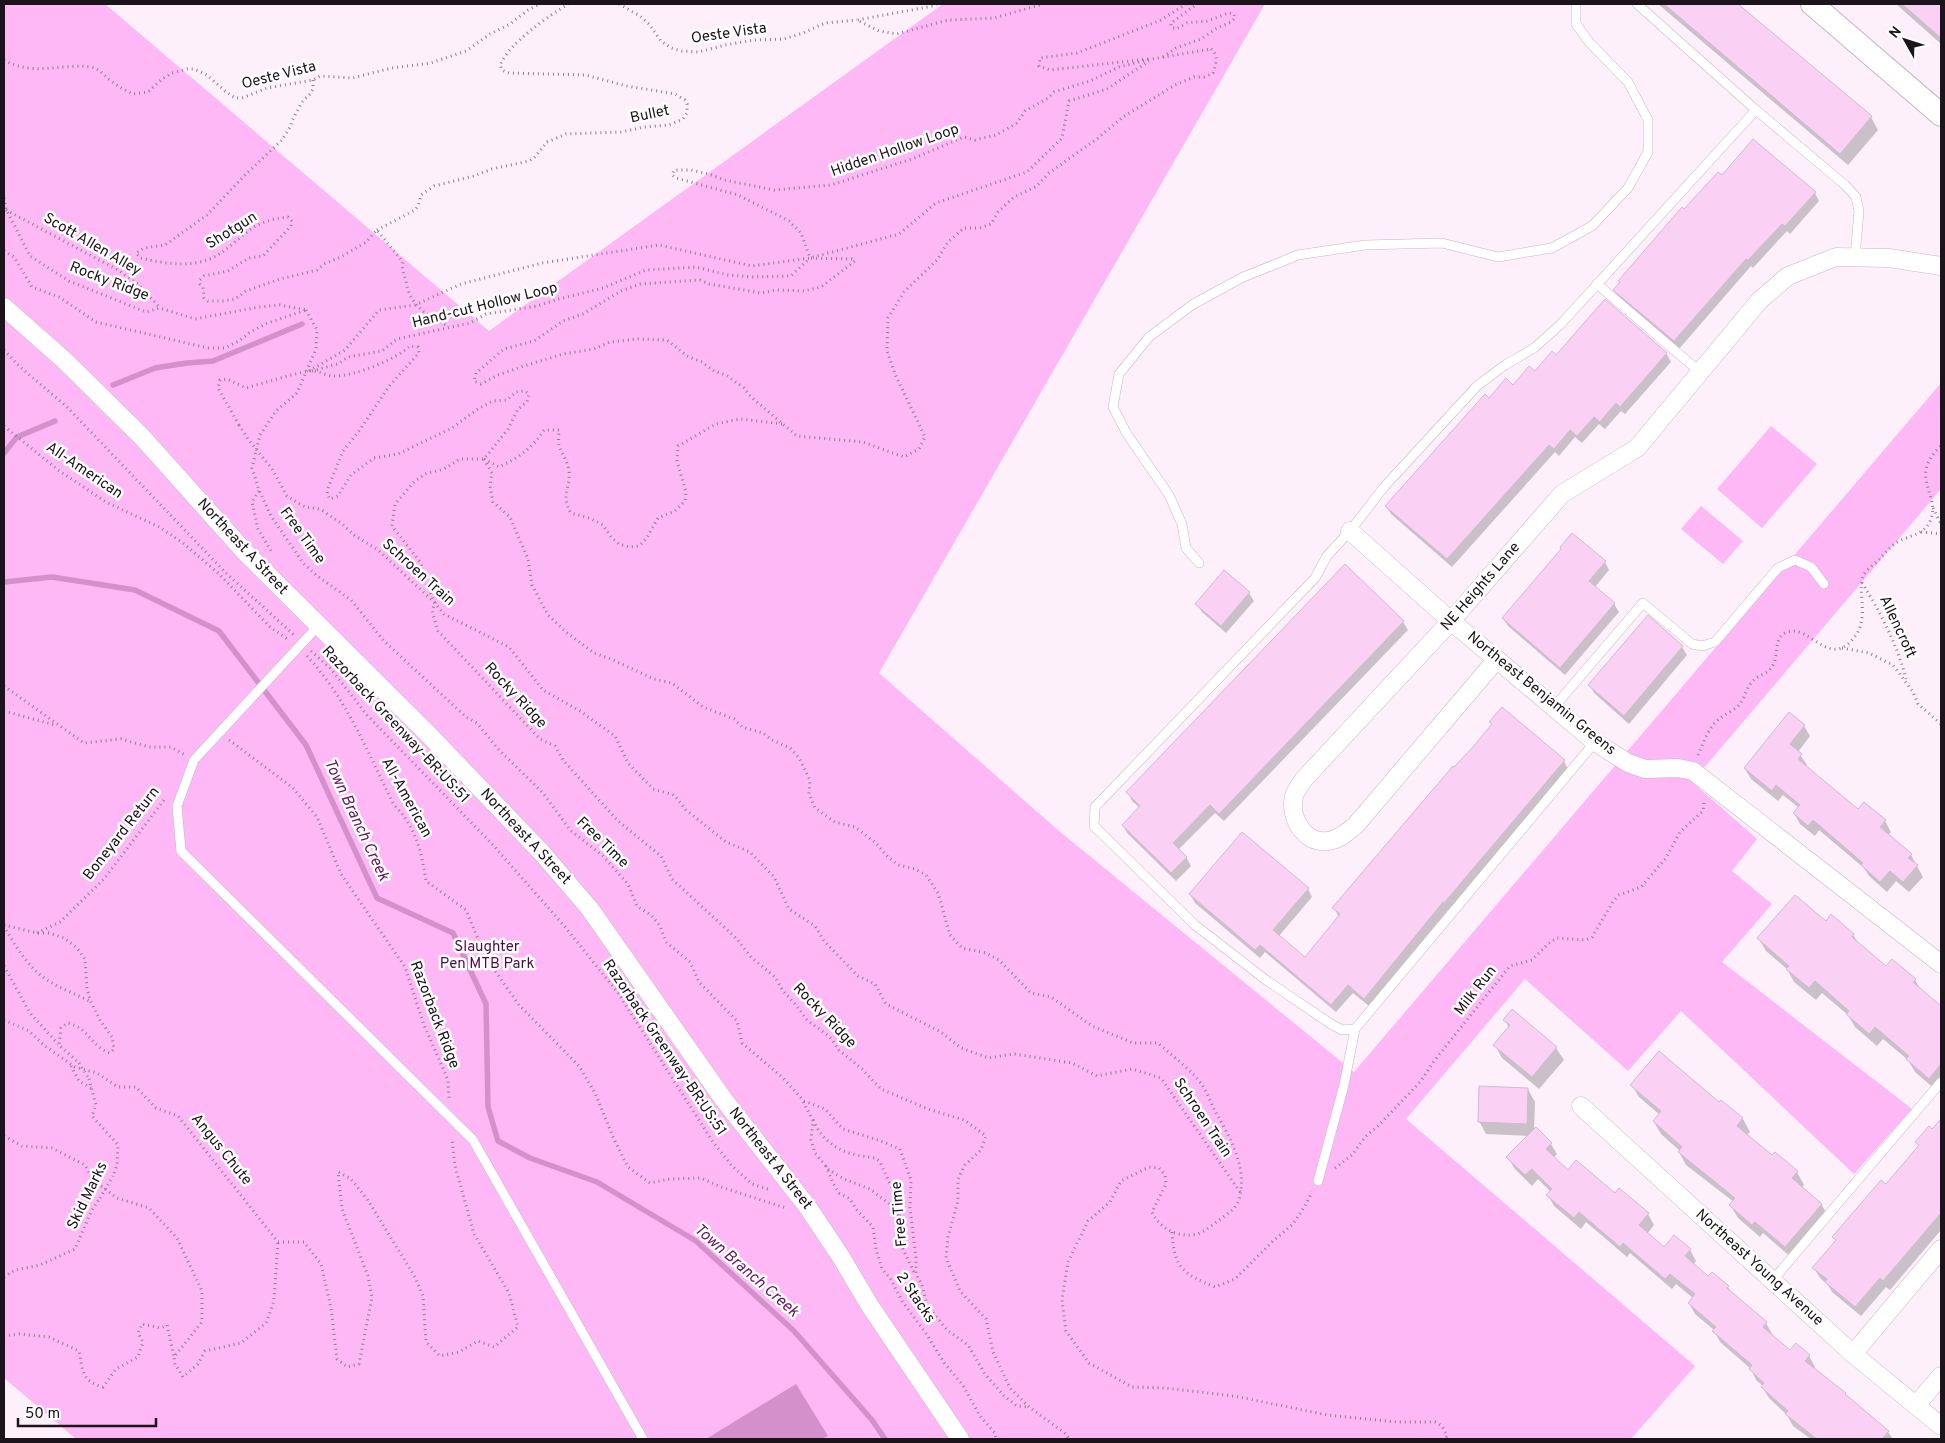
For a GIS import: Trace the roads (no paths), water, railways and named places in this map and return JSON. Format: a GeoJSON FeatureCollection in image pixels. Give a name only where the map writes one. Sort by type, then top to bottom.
{"type":"FeatureCollection","features":[{"type":"Feature","properties":{"kind":"street"},"geometry":{"type":"LineString","coordinates":[[1812,4],[1941,115]]}},
{"type":"Feature","properties":{"kind":"street","name":"NE Heights Lane"},"geometry":{"type":"LineString","coordinates":[[1497,659],[1355,826],[1343,836],[1328,841],[1314,839],[1304,833],[1296,823],[1292,812],[1294,794],[1304,779],[1451,621],[1562,494],[1637,448],[1760,300],[1788,276],[1836,257],[1889,258],[1941,266]]}},
{"type":"Feature","properties":{"kind":"street","name":"Northeast A Street"},"geometry":{"type":"LineString","coordinates":[[4,307],[64,360],[142,437],[245,552],[437,742],[542,853],[590,910],[724,1100],[807,1206],[841,1257],[870,1306],[960,1439]]}},
{"type":"Feature","properties":{"kind":"street","name":"Northeast Benjamin Greens"},"geometry":{"type":"LineString","coordinates":[[1350,531],[1451,621],[1595,742],[1628,763],[1645,769],[1678,768],[1693,771],[1941,964]]}},
{"type":"Feature","properties":{"kind":"street","name":"Northeast Young Avenue"},"geometry":{"type":"LineString","coordinates":[[1581,1106],[1853,1354],[1941,1426]]}},
{"type":"Feature","properties":{"kind":"street"},"geometry":{"type":"LineString","coordinates":[[1853,1354],[1941,1249]]}},
{"type":"Feature","properties":{"kind":"street"},"geometry":{"type":"LineString","coordinates":[[1916,1405],[1941,1376]]}},
{"type":"Feature","properties":{"kind":"lane"},"geometry":{"type":"LineString","coordinates":[[1198,562],[1186,548],[1182,524],[1169,496],[1127,434],[1113,407],[1120,374],[1149,337],[1192,305],[1241,278],[1298,255],[1365,245],[1442,243],[1498,257],[1552,248],[1592,226],[1628,188],[1648,152],[1648,120],[1628,82],[1589,42],[1576,24],[1576,4]]}},
{"type":"Feature","properties":{"kind":"lane"},"geometry":{"type":"LineString","coordinates":[[1637,4],[1856,196],[1860,210],[1855,256]]}},
{"type":"Feature","properties":{"kind":"lane"},"geometry":{"type":"LineString","coordinates":[[1356,1030],[1342,1030],[1331,1024],[1266,980],[1195,925],[1094,826],[1095,807],[1315,578],[1328,556],[1384,487],[1477,386],[1505,365],[1534,348],[1560,324],[1756,110]]}},
{"type":"Feature","properties":{"kind":"lane"},"geometry":{"type":"LineString","coordinates":[[1597,284],[1700,372]]}},
{"type":"Feature","properties":{"kind":"lane"},"geometry":{"type":"LineString","coordinates":[[1554,708],[1643,603],[1692,644],[1702,646],[1714,642],[1778,568],[1795,560],[1810,567],[1824,584]]}},
{"type":"Feature","properties":{"kind":"lane"},"geometry":{"type":"LineString","coordinates":[[318,626],[194,760],[177,806],[180,851],[473,1140],[643,1439]]}},
{"type":"Feature","properties":{"kind":"lane"},"geometry":{"type":"LineString","coordinates":[[1318,1181],[1344,1084],[1356,1030],[1595,742]]}},
{"type":"Feature","properties":{"kind":"lane"},"geometry":{"type":"LineString","coordinates":[[1772,1280],[1941,1082]]}},
{"type":"Feature","properties":{"kind":"waterway"},"geometry":{"type":"LineString","coordinates":[[113,385],[155,368],[213,361],[302,324]]}},
{"type":"Feature","properties":{"kind":"waterway"},"geometry":{"type":"LineString","coordinates":[[4,453],[17,437],[55,421]]}},
{"type":"Feature","properties":{"kind":"waterway","name":"Town Branch Creek"},"geometry":{"type":"LineString","coordinates":[[4,582],[52,577],[135,590],[219,631],[306,745],[377,898],[453,933],[486,1004],[488,1107],[498,1141],[530,1158],[597,1182],[696,1241],[794,1331],[872,1420],[885,1439]]}},
{"type":"Feature","properties":{"kind":"park label","name":"Slaughter Pen MTB Park"},"geometry":{"type":"Point","coordinates":[487,956]}}]}
